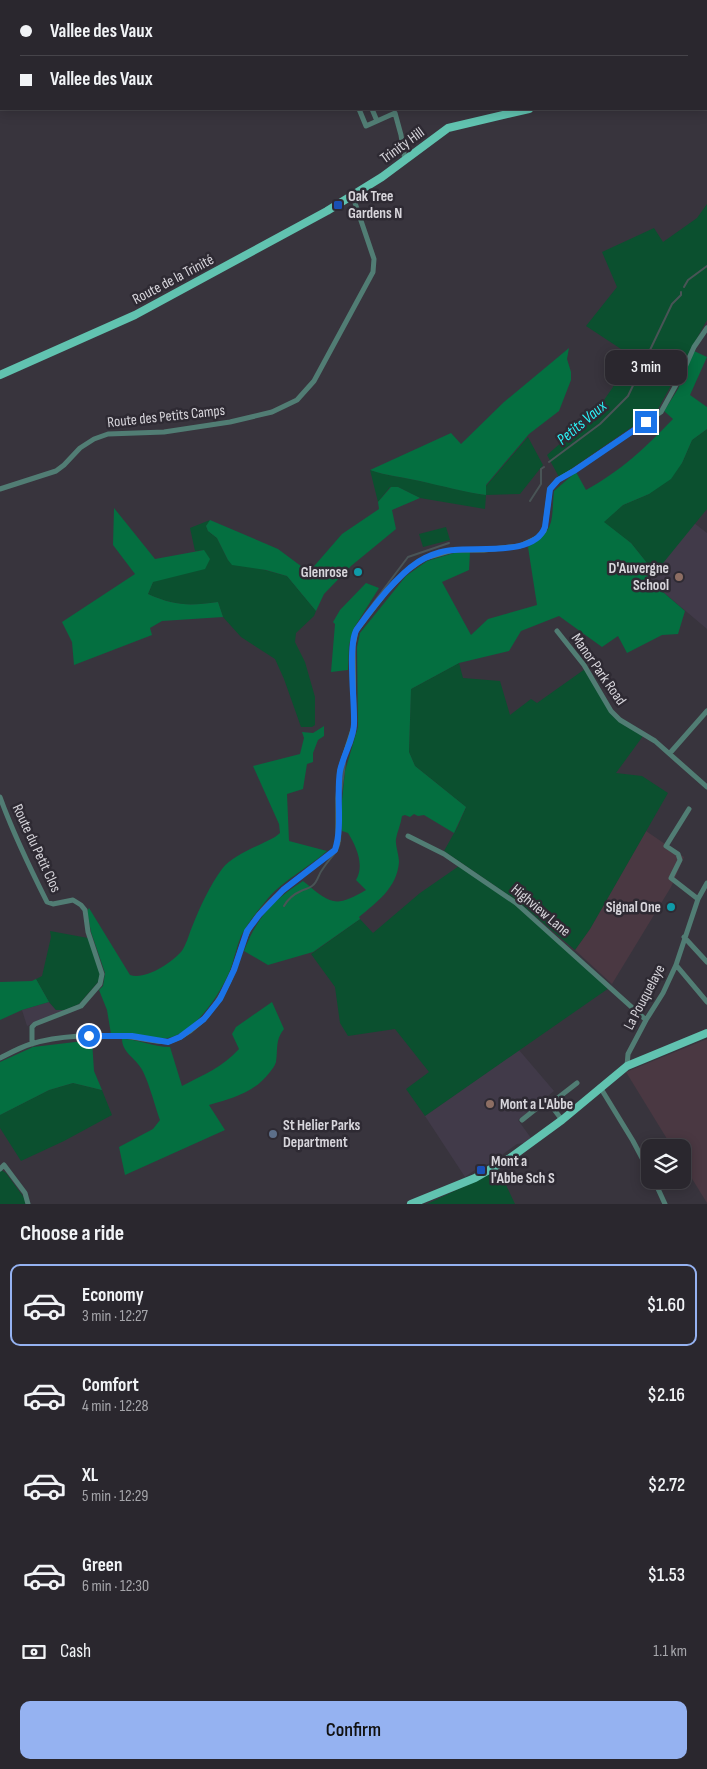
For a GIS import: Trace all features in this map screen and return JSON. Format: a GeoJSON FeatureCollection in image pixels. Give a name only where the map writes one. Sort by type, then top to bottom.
{"type":"FeatureCollection","features":[{"type":"Feature","properties":{"kind":"main road","name":"Trinity Hill"},"geometry":{"type":"LineString","coordinates":[[353,196],[382,178],[448,128],[525,110]]}},
{"type":"Feature","properties":{"kind":"main road","name":"Route de la Trinité"},"geometry":{"type":"LineString","coordinates":[[0,375],[134,316],[353,196]]}},
{"type":"Feature","properties":{"kind":"main road"},"geometry":{"type":"LineString","coordinates":[[410,1204],[475,1178],[510,1158],[562,1120],[627,1066],[707,1033]]}},
{"type":"Feature","properties":{"kind":"street"},"geometry":{"type":"LineString","coordinates":[[359,110],[366,126],[395,113],[405,160]]}},
{"type":"Feature","properties":{"kind":"street"},"geometry":{"type":"LineString","coordinates":[[372,110],[377,121]]}},
{"type":"Feature","properties":{"kind":"street","name":"Route des Petits Camps"},"geometry":{"type":"LineString","coordinates":[[0,489],[56,471],[80,448],[94,439],[108,434],[164,432],[230,422],[272,412],[297,400],[314,381],[373,272],[374,259],[368,236],[353,196]]}},
{"type":"Feature","properties":{"kind":"street"},"geometry":{"type":"LineString","coordinates":[[0,1058],[32,1044],[73,1037],[121,1036],[168,1042],[180,1037],[204,1019],[220,999],[234,970],[247,931],[259,915],[283,890],[335,850],[338,841],[340,770],[354,726],[353,646],[356,631],[386,592],[405,572],[425,558],[453,550],[484,550],[520,546],[537,538],[544,532],[550,489],[558,480],[661,412],[682,374],[694,347],[707,328]]}},
{"type":"Feature","properties":{"kind":"street","name":"Manor Park Road"},"geometry":{"type":"LineString","coordinates":[[557,631],[584,665],[611,711],[620,720],[655,741],[707,787]]}},
{"type":"Feature","properties":{"kind":"street"},"geometry":{"type":"LineString","coordinates":[[670,754],[707,711]]}},
{"type":"Feature","properties":{"kind":"street"},"geometry":{"type":"LineString","coordinates":[[701,718],[707,724]]}},
{"type":"Feature","properties":{"kind":"street","name":"Route du Petit Clos"},"geometry":{"type":"LineString","coordinates":[[0,797],[28,865],[47,902],[53,904],[73,900],[85,910],[88,932],[102,974],[100,984],[81,1006],[35,1024],[32,1028],[32,1044]]}},
{"type":"Feature","properties":{"kind":"street"},"geometry":{"type":"LineString","coordinates":[[689,809],[666,846],[678,854],[680,860],[671,878],[698,899]]}},
{"type":"Feature","properties":{"kind":"street"},"geometry":{"type":"LineString","coordinates":[[0,822],[8,819]]}},
{"type":"Feature","properties":{"kind":"street","name":"Highview Lane"},"geometry":{"type":"LineString","coordinates":[[408,836],[444,854],[516,903],[646,1020]]}},
{"type":"Feature","properties":{"kind":"street","name":"La Pouquelaye"},"geometry":{"type":"LineString","coordinates":[[627,1066],[628,1054],[676,965],[698,899],[707,883]]}},
{"type":"Feature","properties":{"kind":"street"},"geometry":{"type":"LineString","coordinates":[[684,937],[707,962]]}},
{"type":"Feature","properties":{"kind":"street"},"geometry":{"type":"LineString","coordinates":[[676,965],[707,1002]]}},
{"type":"Feature","properties":{"kind":"street"},"geometry":{"type":"LineString","coordinates":[[550,1104],[577,1083]]}},
{"type":"Feature","properties":{"kind":"street"},"geometry":{"type":"LineString","coordinates":[[600,1088],[641,1155]]}},
{"type":"Feature","properties":{"kind":"street"},"geometry":{"type":"LineString","coordinates":[[522,1120],[547,1100],[562,1120]]}},
{"type":"Feature","properties":{"kind":"street"},"geometry":{"type":"LineString","coordinates":[[0,1169],[4,1165],[25,1194],[28,1204]]}},
{"type":"Feature","properties":{"kind":"street"},"geometry":{"type":"LineString","coordinates":[[658,1189],[666,1204]]}},
{"type":"Feature","properties":{"kind":"shaded area","name":"D'Auvergne School"},"geometry":{"type":"Polygon","coordinates":[[[694,523],[707,533],[707,629],[649,580],[694,523]]]}},
{"type":"Feature","properties":{"kind":"shaded area"},"geometry":{"type":"Polygon","coordinates":[[[646,831],[684,857],[671,887],[612,984],[575,950],[590,929],[646,831]]]}},
{"type":"Feature","properties":{"kind":"shaded area"},"geometry":{"type":"Polygon","coordinates":[[[49,1002],[56,1010],[66,1010],[27,1026],[22,1010],[49,1002]]]}},
{"type":"Feature","properties":{"kind":"shaded area"},"geometry":{"type":"Polygon","coordinates":[[[707,1039],[707,1203],[691,1177],[691,1139],[667,1139],[626,1072],[707,1039]]]}},
{"type":"Feature","properties":{"kind":"shaded area","name":"Mont a L'Abbe"},"geometry":{"type":"Polygon","coordinates":[[[519,1050],[554,1091],[518,1120],[531,1138],[525,1143],[517,1144],[491,1163],[479,1167],[465,1177],[425,1116],[519,1050]]]}},
{"type":"Feature","properties":{"kind":"green space"},"geometry":{"type":"Polygon","coordinates":[[[707,204],[707,320],[658,409],[559,477],[547,455],[595,413],[613,387],[624,351],[586,326],[617,287],[602,252],[654,228],[663,242],[697,218],[707,204]]]}},
{"type":"Feature","properties":{"kind":"green space"},"geometry":{"type":"Polygon","coordinates":[[[569,348],[567,359],[571,380],[559,411],[529,434],[486,485],[486,495],[370,470],[451,433],[461,444],[504,402],[569,348]]]}},
{"type":"Feature","properties":{"kind":"green space"},"geometry":{"type":"Polygon","coordinates":[[[694,351],[707,357],[690,395],[707,407],[707,429],[692,440],[682,463],[671,479],[649,494],[623,505],[604,522],[631,543],[655,573],[649,580],[685,611],[678,634],[662,635],[627,653],[618,636],[602,647],[559,616],[521,631],[509,651],[459,663],[411,689],[409,752],[415,766],[466,807],[454,833],[424,815],[402,816],[396,839],[399,862],[394,879],[385,894],[359,917],[360,919],[313,952],[268,965],[244,951],[254,928],[267,910],[283,895],[303,881],[326,899],[333,901],[346,900],[366,890],[356,880],[359,874],[360,862],[348,833],[342,831],[341,810],[345,771],[358,727],[357,647],[360,633],[406,576],[427,561],[454,553],[470,552],[469,570],[442,582],[471,635],[488,619],[537,605],[528,547],[548,530],[552,518],[554,491],[576,472],[586,490],[622,466],[663,430],[673,419],[664,411],[678,389],[694,351]]]}},
{"type":"Feature","properties":{"kind":"green space"},"geometry":{"type":"Polygon","coordinates":[[[707,429],[707,509],[655,573],[631,543],[603,522],[623,505],[649,494],[682,463],[692,440],[707,429]]]}},
{"type":"Feature","properties":{"kind":"green space"},"geometry":{"type":"Polygon","coordinates":[[[528,437],[543,465],[520,494],[486,495],[486,486],[528,437]]]}},
{"type":"Feature","properties":{"kind":"green space"},"geometry":{"type":"Polygon","coordinates":[[[370,470],[389,475],[486,495],[485,509],[420,498],[398,487],[390,487],[378,502],[370,470]]]}},
{"type":"Feature","properties":{"kind":"green space"},"geometry":{"type":"Polygon","coordinates":[[[391,487],[398,487],[420,498],[392,510],[396,529],[351,566],[324,594],[316,611],[287,576],[266,570],[232,565],[217,538],[208,531],[206,526],[210,520],[278,549],[309,572],[342,534],[379,509],[378,502],[391,487]]]}},
{"type":"Feature","properties":{"kind":"green space"},"geometry":{"type":"Polygon","coordinates":[[[114,508],[155,559],[204,550],[210,559],[205,569],[153,582],[148,594],[166,601],[182,604],[218,602],[223,617],[162,621],[150,628],[152,635],[74,665],[72,642],[62,622],[135,574],[113,545],[114,508]]]}},
{"type":"Feature","properties":{"kind":"green space"},"geometry":{"type":"Polygon","coordinates":[[[210,520],[206,526],[208,531],[217,538],[228,560],[287,576],[316,611],[314,616],[296,633],[295,642],[305,662],[315,697],[315,725],[312,727],[301,727],[275,659],[241,637],[223,617],[218,602],[182,604],[166,601],[148,594],[153,582],[204,550],[195,551],[190,528],[210,520]]]}},
{"type":"Feature","properties":{"kind":"green space"},"geometry":{"type":"Polygon","coordinates":[[[446,527],[450,540],[423,547],[419,534],[446,527]]]}},
{"type":"Feature","properties":{"kind":"green space"},"geometry":{"type":"Polygon","coordinates":[[[366,583],[379,588],[354,628],[349,645],[348,670],[331,672],[335,624],[333,622],[340,610],[366,583]]]}},
{"type":"Feature","properties":{"kind":"green space"},"geometry":{"type":"Polygon","coordinates":[[[459,663],[463,678],[500,681],[510,715],[531,699],[537,703],[585,669],[619,722],[643,736],[616,773],[642,776],[668,793],[590,929],[575,950],[516,900],[444,851],[466,807],[415,766],[409,752],[411,689],[459,663]]]}},
{"type":"Feature","properties":{"kind":"green space"},"geometry":{"type":"Polygon","coordinates":[[[324,726],[324,736],[318,740],[313,753],[313,762],[307,764],[303,789],[287,794],[289,841],[327,851],[286,881],[258,910],[241,936],[229,973],[219,992],[205,1012],[187,1029],[162,1039],[118,1033],[111,1034],[107,1010],[99,990],[103,986],[105,973],[91,932],[87,911],[89,908],[130,975],[136,976],[151,973],[171,961],[183,949],[205,897],[222,869],[233,859],[280,833],[279,824],[253,766],[300,754],[304,738],[302,732],[313,733],[324,726]]]}},
{"type":"Feature","properties":{"kind":"green space"},"geometry":{"type":"Polygon","coordinates":[[[459,866],[513,903],[609,988],[425,1116],[406,1089],[429,1072],[395,1029],[348,1036],[340,1023],[335,987],[311,954],[360,919],[373,933],[420,893],[459,866]]]}},
{"type":"Feature","properties":{"kind":"green space"},"geometry":{"type":"Polygon","coordinates":[[[50,931],[88,938],[100,974],[98,982],[79,1004],[65,1010],[56,1010],[49,1002],[36,979],[42,976],[51,937],[50,931]]]}},
{"type":"Feature","properties":{"kind":"green space"},"geometry":{"type":"Polygon","coordinates":[[[36,979],[49,1002],[22,1010],[0,1020],[0,982],[32,981],[36,979]]]}},
{"type":"Feature","properties":{"kind":"green space"},"geometry":{"type":"Polygon","coordinates":[[[272,1002],[284,1029],[278,1041],[276,1063],[264,1079],[250,1090],[209,1105],[225,1130],[125,1175],[119,1147],[153,1129],[160,1120],[144,1073],[124,1048],[122,1039],[170,1047],[182,1086],[212,1070],[233,1055],[239,1049],[232,1034],[236,1027],[272,1002]]]}},
{"type":"Feature","properties":{"kind":"green space"},"geometry":{"type":"Polygon","coordinates":[[[92,1040],[94,1071],[102,1090],[73,1083],[49,1090],[0,1115],[0,1062],[33,1047],[92,1040]]]}},
{"type":"Feature","properties":{"kind":"green space"},"geometry":{"type":"Polygon","coordinates":[[[73,1083],[102,1090],[112,1115],[64,1141],[21,1161],[0,1128],[0,1115],[49,1090],[73,1083]]]}},
{"type":"Feature","properties":{"kind":"green space"},"geometry":{"type":"Polygon","coordinates":[[[1,1170],[6,1173],[25,1199],[26,1204],[0,1204],[1,1170]]]}},
{"type":"Feature","properties":{"kind":"green space"},"geometry":{"type":"Polygon","coordinates":[[[499,1170],[515,1204],[427,1204],[499,1170]]]}},
{"type":"Feature","properties":{"kind":"waterway","name":"Petits Vaux"},"geometry":{"type":"LineString","coordinates":[[684,287],[688,280],[707,266]]}},
{"type":"Feature","properties":{"kind":"waterway","name":"Petits Vaux"},"geometry":{"type":"LineString","coordinates":[[549,462],[600,424],[628,396],[672,304],[681,295],[681,292]]}},
{"type":"Feature","properties":{"kind":"waterway","name":"Petits Vaux"},"geometry":{"type":"LineString","coordinates":[[530,501],[541,484],[541,469],[544,467]]}},
{"type":"Feature","properties":{"kind":"waterway","name":"Petits Vaux"},"geometry":{"type":"LineString","coordinates":[[354,630],[408,557],[449,543]]}},
{"type":"Feature","properties":{"kind":"waterway","name":"Petits Vaux"},"geometry":{"type":"LineString","coordinates":[[351,659],[351,682]]}},
{"type":"Feature","properties":{"kind":"waterway","name":"Petits Vaux"},"geometry":{"type":"LineString","coordinates":[[351,745],[355,732]]}},
{"type":"Feature","properties":{"kind":"waterway","name":"Petits Vaux"},"geometry":{"type":"LineString","coordinates":[[340,801],[345,763]]}},
{"type":"Feature","properties":{"kind":"waterway","name":"Petits Vaux"},"geometry":{"type":"LineString","coordinates":[[284,906],[298,892],[316,883],[321,872],[339,847],[340,826]]}},
{"type":"Feature","properties":{"kind":"place","name":"Oak Tree Gardens N"},"geometry":{"type":"Point","coordinates":[338,205]}},
{"type":"Feature","properties":{"kind":"place","name":"Glenrose"},"geometry":{"type":"Point","coordinates":[358,572]}},
{"type":"Feature","properties":{"kind":"place","name":"D'Auvergne School"},"geometry":{"type":"Point","coordinates":[679,577]}},
{"type":"Feature","properties":{"kind":"place","name":"Signal One"},"geometry":{"type":"Point","coordinates":[671,907]}},
{"type":"Feature","properties":{"kind":"place","name":"Mont a L'Abbe"},"geometry":{"type":"Point","coordinates":[490,1104]}},
{"type":"Feature","properties":{"kind":"place","name":"St Helier Parks Department"},"geometry":{"type":"Point","coordinates":[273,1134]}},
{"type":"Feature","properties":{"kind":"place","name":"Mont a l'Abbe Sch S"},"geometry":{"type":"Point","coordinates":[481,1170]}},
{"type":"Feature","properties":{"kind":"route"},"geometry":{"type":"LineString","coordinates":[[89,1036],[132,1036],[168,1042],[180,1037],[204,1019],[220,999],[234,970],[247,931],[259,915],[283,890],[335,850],[338,841],[340,770],[354,726],[353,646],[356,631],[386,592],[405,572],[425,558],[453,550],[484,550],[520,546],[537,538],[544,532],[550,489],[558,480],[646,422]]}}]}
